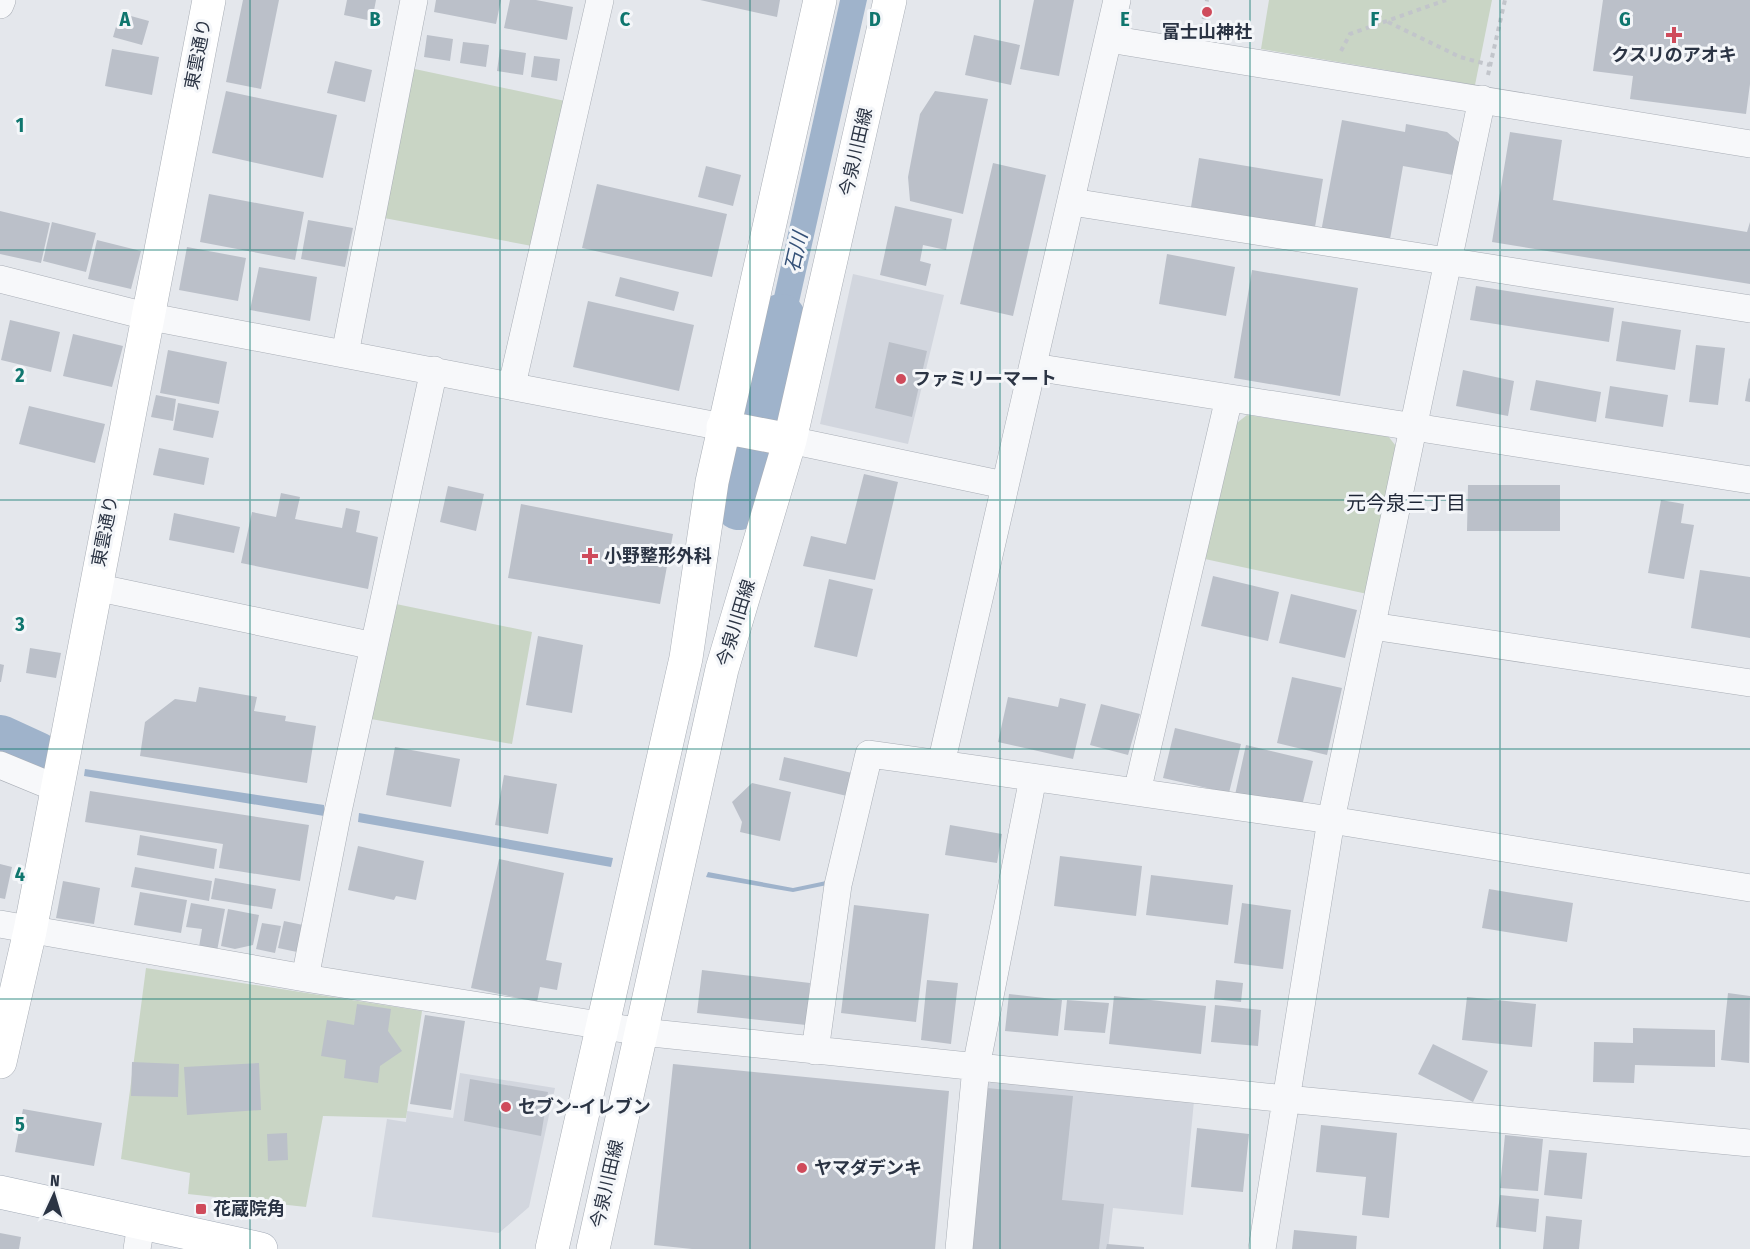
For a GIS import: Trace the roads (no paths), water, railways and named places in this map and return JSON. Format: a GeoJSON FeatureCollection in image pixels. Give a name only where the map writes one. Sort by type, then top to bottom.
{"type":"FeatureCollection","features":[{"type":"Feature","properties":{"kind":"street"},"geometry":{"type":"LineString","coordinates":[[0,5],[2,0]]}},
{"type":"Feature","properties":{"kind":"street","name":"東雲通り"},"geometry":{"type":"LineString","coordinates":[[0,1058],[15,927],[56,788],[209,0]]}},
{"type":"Feature","properties":{"kind":"street"},"geometry":{"type":"LineString","coordinates":[[345,354],[414,0]]}},
{"type":"Feature","properties":{"kind":"street"},"geometry":{"type":"LineString","coordinates":[[512,386],[600,0]]}},
{"type":"Feature","properties":{"kind":"street"},"geometry":{"type":"LineString","coordinates":[[552,1249],[686,658],[712,482],[723,427],[820,0]]}},
{"type":"Feature","properties":{"kind":"street","name":"今泉川田線"},"geometry":{"type":"LineString","coordinates":[[593,1249],[722,669],[790,440],[890,0]]}},
{"type":"Feature","properties":{"kind":"street"},"geometry":{"type":"LineString","coordinates":[[941,764],[1117,0]]}},
{"type":"Feature","properties":{"kind":"street"},"geometry":{"type":"LineString","coordinates":[[1108,39],[1750,144]]}},
{"type":"Feature","properties":{"kind":"street"},"geometry":{"type":"LineString","coordinates":[[1262,1249],[1331,820],[1482,99]]}},
{"type":"Feature","properties":{"kind":"street"},"geometry":{"type":"LineString","coordinates":[[1072,202],[1750,309]]}},
{"type":"Feature","properties":{"kind":"street"},"geometry":{"type":"LineString","coordinates":[[0,279],[146,316],[790,440],[1004,485]]}},
{"type":"Feature","properties":{"kind":"street"},"geometry":{"type":"LineString","coordinates":[[1034,367],[1750,480]]}},
{"type":"Feature","properties":{"kind":"street"},"geometry":{"type":"LineString","coordinates":[[305,978],[434,370]]}},
{"type":"Feature","properties":{"kind":"street"},"geometry":{"type":"LineString","coordinates":[[1137,792],[1229,398]]}},
{"type":"Feature","properties":{"kind":"street"},"geometry":{"type":"LineString","coordinates":[[94,588],[374,646]]}},
{"type":"Feature","properties":{"kind":"street"},"geometry":{"type":"LineString","coordinates":[[1372,626],[1750,683]]}},
{"type":"Feature","properties":{"kind":"street"},"geometry":{"type":"LineString","coordinates":[[815,1051],[838,885],[869,754],[1331,820],[1750,888]]}},
{"type":"Feature","properties":{"kind":"street"},"geometry":{"type":"LineString","coordinates":[[0,765],[56,788]]}},
{"type":"Feature","properties":{"kind":"street"},"geometry":{"type":"LineString","coordinates":[[959,1249],[975,1067],[1033,778]]}},
{"type":"Feature","properties":{"kind":"street"},"geometry":{"type":"LineString","coordinates":[[15,927],[601,1027],[1286,1099],[1750,1143]]}},
{"type":"Feature","properties":{"kind":"street"},"geometry":{"type":"LineString","coordinates":[[0,1192],[139,1237],[261,1249]]}},
{"type":"Feature","properties":{"kind":"water"},"geometry":{"type":"Polygon","coordinates":[[[840,0],[867,0],[780,387],[755,382],[840,0]]]}},
{"type":"Feature","properties":{"kind":"water"},"geometry":{"type":"Polygon","coordinates":[[[0,736],[30,751],[25,755],[0,744],[0,736]]]}},
{"type":"Feature","properties":{"kind":"water"},"geometry":{"type":"Polygon","coordinates":[[[85,769],[324,805],[324,816],[84,776],[85,769]]]}},
{"type":"Feature","properties":{"kind":"water"},"geometry":{"type":"Polygon","coordinates":[[[359,813],[613,858],[611,867],[358,822],[359,813]]]}},
{"type":"Feature","properties":{"kind":"water"},"geometry":{"type":"Polygon","coordinates":[[[708,872],[793,888],[831,880],[832,884],[793,892],[706,877],[708,872]]]}},
{"type":"Feature","properties":{"kind":"waterway","name":"石川"},"geometry":{"type":"LineString","coordinates":[[739,505],[781,319]]}},
{"type":"Feature","properties":{"kind":"waterway"},"geometry":{"type":"LineString","coordinates":[[0,740],[37,757]]}},
{"type":"Feature","properties":{"kind":"place","name":"富士山神社"},"geometry":{"type":"Point","coordinates":[1207,12]}},
{"type":"Feature","properties":{"kind":"place","name":"クスリのアオキ"},"geometry":{"type":"Point","coordinates":[1674,35]}},
{"type":"Feature","properties":{"kind":"place","name":"ファミリーマート"},"geometry":{"type":"Point","coordinates":[901,379]}},
{"type":"Feature","properties":{"kind":"place","name":"小野整形外科"},"geometry":{"type":"Point","coordinates":[590,556]}},
{"type":"Feature","properties":{"kind":"place","name":"セブン-イレブン"},"geometry":{"type":"Point","coordinates":[506,1107]}},
{"type":"Feature","properties":{"kind":"place","name":"ヤマダデンキ"},"geometry":{"type":"Point","coordinates":[802,1168]}},
{"type":"Feature","properties":{"kind":"place","name":"花蔵院角"},"geometry":{"type":"Point","coordinates":[201,1209]}},
{"type":"Feature","properties":{"kind":"district","name":"元今泉三丁目"},"geometry":{"type":"Point","coordinates":[1406,503]}}]}
